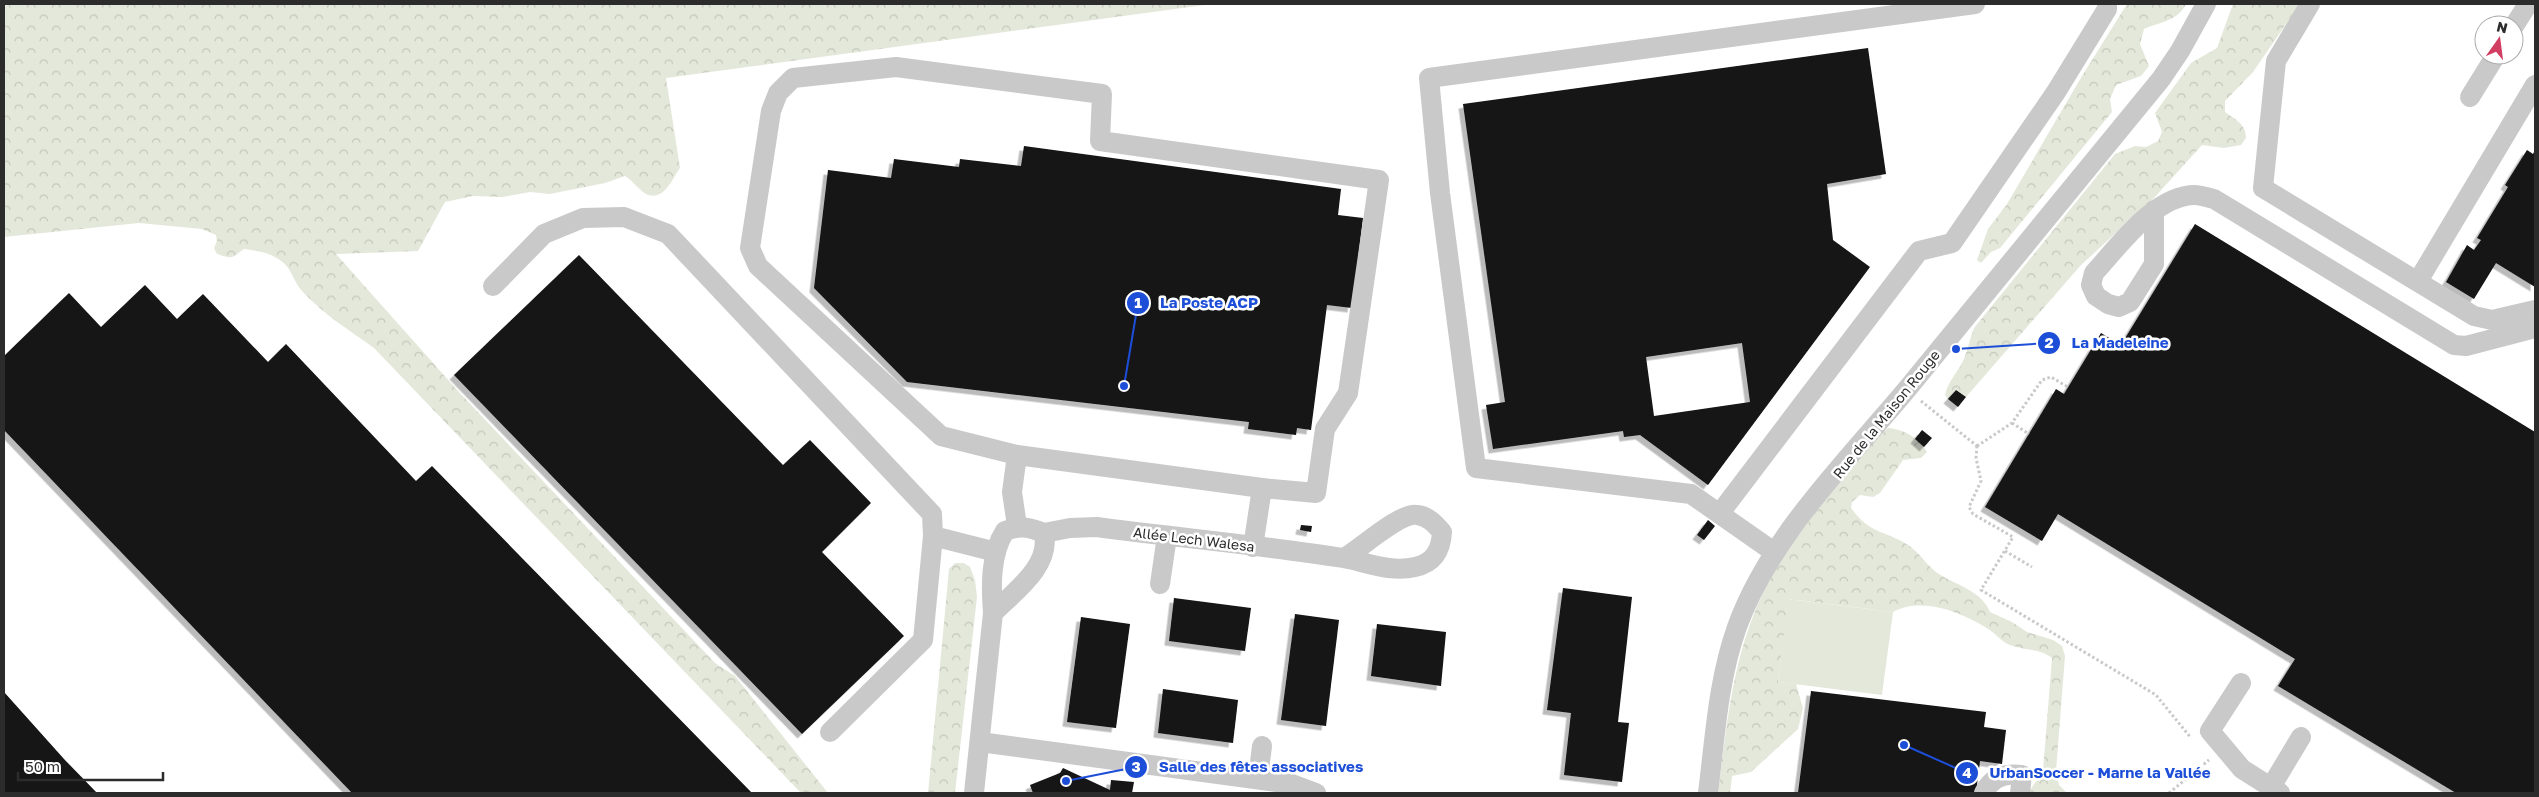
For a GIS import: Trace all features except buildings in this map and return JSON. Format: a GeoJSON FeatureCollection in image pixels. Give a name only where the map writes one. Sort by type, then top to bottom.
{"type":"FeatureCollection","features":[{"type":"Feature","properties":{"kind":"street"},"geometry":{"type":"LineString","coordinates":[[1774,552],[1691,494],[1476,468],[1440,193],[1429,78],[1974,4]]}},
{"type":"Feature","properties":{"kind":"street"},"geometry":{"type":"LineString","coordinates":[[1720,513],[1919,251],[1952,243],[2056,92],[2108,8],[2107,4]]}},
{"type":"Feature","properties":{"kind":"street","name":"Rue de la Maison Rouge"},"geometry":{"type":"LineString","coordinates":[[1708,793],[1721,690],[1727,660],[1737,627],[1774,552],[1872,429],[2161,79],[2180,51],[2206,4]]}},
{"type":"Feature","properties":{"kind":"street"},"geometry":{"type":"LineString","coordinates":[[2310,4],[2276,61],[2263,188],[2474,316],[2492,320],[2535,310]]}},
{"type":"Feature","properties":{"kind":"street"},"geometry":{"type":"LineString","coordinates":[[2521,15],[2528,4]]}},
{"type":"Feature","properties":{"kind":"street"},"geometry":{"type":"LineString","coordinates":[[2470,97],[2490,65]]}},
{"type":"Feature","properties":{"kind":"street"},"geometry":{"type":"LineString","coordinates":[[896,67],[1102,94],[1100,141],[1379,180],[1348,392],[1325,429],[1316,493],[1262,488],[1017,455],[941,436],[758,266],[750,248],[771,111],[778,93],[793,78],[896,67]]}},
{"type":"Feature","properties":{"kind":"street"},"geometry":{"type":"LineString","coordinates":[[2418,281],[2535,85]]}},
{"type":"Feature","properties":{"kind":"street"},"geometry":{"type":"LineString","coordinates":[[2154,210],[2173,199],[2195,195],[2214,199],[2454,345],[2466,346],[2535,328]]}},
{"type":"Feature","properties":{"kind":"street"},"geometry":{"type":"LineString","coordinates":[[493,286],[544,234],[583,218],[624,217],[668,234],[932,514],[933,536],[923,640],[830,732]]}},
{"type":"Feature","properties":{"kind":"street"},"geometry":{"type":"LineString","coordinates":[[974,793],[993,613],[991,594],[996,552],[1005,531],[1017,526],[1012,492],[1017,455]]}},
{"type":"Feature","properties":{"kind":"street"},"geometry":{"type":"LineString","coordinates":[[1254,547],[1262,488]]}},
{"type":"Feature","properties":{"kind":"street","name":"Allée Lech Walesa"},"geometry":{"type":"LineString","coordinates":[[1017,526],[1030,527],[1044,533],[1070,528],[1097,527],[1344,558]]}},
{"type":"Feature","properties":{"kind":"street"},"geometry":{"type":"LineString","coordinates":[[993,613],[1033,572],[1044,556],[1046,544],[1044,533]]}},
{"type":"Feature","properties":{"kind":"street"},"geometry":{"type":"LineString","coordinates":[[933,536],[996,552]]}},
{"type":"Feature","properties":{"kind":"street"},"geometry":{"type":"LineString","coordinates":[[1160,584],[1167,536]]}},
{"type":"Feature","properties":{"kind":"street"},"geometry":{"type":"LineString","coordinates":[[2240,683],[2210,731],[2242,770],[2276,790],[2301,737]]}},
{"type":"Feature","properties":{"kind":"street"},"geometry":{"type":"LineString","coordinates":[[980,742],[1292,784],[1316,793]]}},
{"type":"Feature","properties":{"kind":"street"},"geometry":{"type":"LineString","coordinates":[[1258,779],[1262,746]]}},
{"type":"Feature","properties":{"kind":"street"},"geometry":{"type":"LineString","coordinates":[[1984,793],[1996,778],[2011,773],[2021,784]]}},
{"type":"Feature","properties":{"kind":"path"},"geometry":{"type":"LineString","coordinates":[[1977,446],[2012,423],[2042,380],[2051,377],[2068,387]]}},
{"type":"Feature","properties":{"kind":"path"},"geometry":{"type":"LineString","coordinates":[[1922,401],[1977,446]]}},
{"type":"Feature","properties":{"kind":"path"},"geometry":{"type":"LineString","coordinates":[[2012,423],[2029,434]]}},
{"type":"Feature","properties":{"kind":"path"},"geometry":{"type":"LineString","coordinates":[[1977,446],[1976,458],[1981,481],[1969,508],[1973,514],[2012,537],[1981,590],[2156,696],[2198,745]]}},
{"type":"Feature","properties":{"kind":"path"},"geometry":{"type":"LineString","coordinates":[[2004,551],[2032,567]]}},
{"type":"Feature","properties":{"kind":"path"},"geometry":{"type":"LineString","coordinates":[[2203,752],[2211,758],[2215,767]]}},
{"type":"Feature","properties":{"kind":"path"},"geometry":{"type":"LineString","coordinates":[[2169,793],[2211,758]]}},
{"type":"Feature","properties":{"kind":"green space"},"geometry":{"type":"Polygon","coordinates":[[[4,4],[1212,4],[666,78],[680,168],[667,188],[658,195],[646,194],[625,176],[605,183],[550,194],[530,192],[503,197],[473,196],[445,202],[418,251],[336,254],[458,391],[715,663],[735,676],[828,793],[801,793],[374,348],[336,321],[310,299],[280,260],[263,252],[244,249],[232,257],[226,257],[217,254],[214,248],[217,241],[216,235],[202,229],[139,223],[4,237],[4,4]]]}},
{"type":"Feature","properties":{"kind":"green space"},"geometry":{"type":"Polygon","coordinates":[[[2127,4],[2186,4],[2183,10],[2173,18],[2144,29],[2140,44],[2149,66],[2141,76],[2116,85],[2110,99],[2112,112],[2000,248],[1991,252],[1981,263],[1977,260],[1988,229],[2007,204],[2082,76],[2127,4]]]}},
{"type":"Feature","properties":{"kind":"green space"},"geometry":{"type":"Polygon","coordinates":[[[2233,4],[2300,4],[2253,72],[2225,101],[2225,112],[2240,123],[2246,133],[2246,138],[2241,145],[2224,148],[2202,145],[2154,198],[2081,265],[1966,397],[1956,390],[1948,399],[1945,395],[1946,390],[1964,359],[1974,328],[2115,154],[2135,146],[2146,147],[2158,141],[2162,132],[2155,113],[2191,63],[2217,48],[2233,4]]]}},
{"type":"Feature","properties":{"kind":"green space"},"geometry":{"type":"Polygon","coordinates":[[[1888,428],[1910,435],[1920,442],[1927,452],[1921,458],[1903,460],[1880,493],[1873,497],[1860,495],[1852,502],[1851,508],[1865,524],[1911,547],[1935,571],[1975,594],[1990,612],[2012,622],[2027,632],[2053,640],[2062,646],[2065,656],[2056,771],[2059,785],[2067,793],[2028,793],[2043,771],[2052,658],[2038,651],[2010,645],[1969,618],[1930,606],[1905,607],[1893,612],[1789,599],[1778,682],[1796,684],[1803,708],[1798,729],[1751,772],[1732,776],[1730,793],[1718,793],[1731,697],[1742,650],[1758,604],[1769,581],[1796,537],[1879,435],[1888,428]]]}},
{"type":"Feature","properties":{"kind":"green space"},"geometry":{"type":"Polygon","coordinates":[[[955,563],[964,563],[970,567],[975,580],[977,597],[955,793],[928,793],[949,569],[955,563]]]}},
{"type":"Feature","properties":{"kind":"green space"},"geometry":{"type":"Polygon","coordinates":[[[1788,599],[1893,612],[1882,695],[1778,682],[1788,599]]]}},
{"type":"Feature","properties":{"kind":"place","name":"La Madeleine"},"geometry":{"type":"Point","coordinates":[1956,349]}},
{"type":"Feature","properties":{"kind":"place","name":"La Poste ACP"},"geometry":{"type":"Point","coordinates":[1124,386]}},
{"type":"Feature","properties":{"kind":"place","name":"UrbanSoccer - Marne la Vallée"},"geometry":{"type":"Point","coordinates":[1904,745]}},
{"type":"Feature","properties":{"kind":"place","name":"Salle des fêtes associatives"},"geometry":{"type":"Point","coordinates":[1066,781]}}]}
